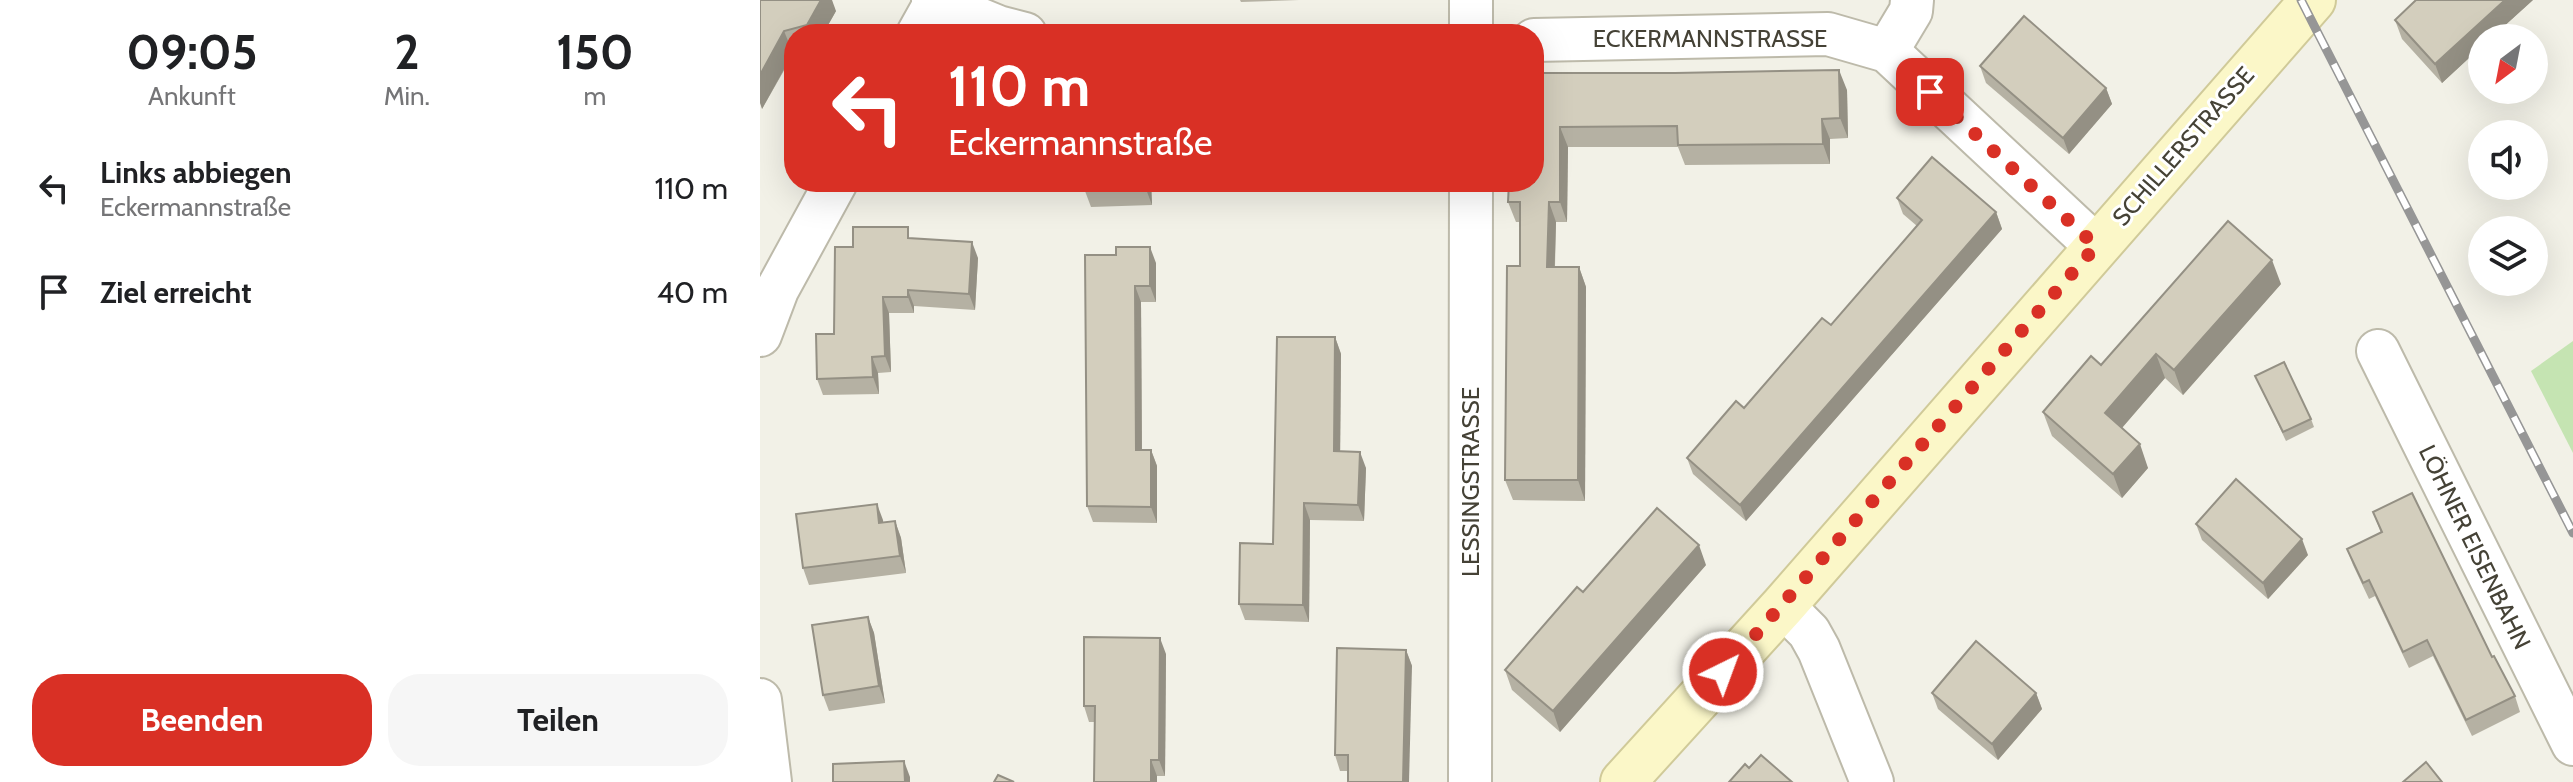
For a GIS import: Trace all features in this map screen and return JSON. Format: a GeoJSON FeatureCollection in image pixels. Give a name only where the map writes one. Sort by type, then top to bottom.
{"type":"FeatureCollection","features":[{"type":"Feature","properties":{"kind":"main road","name":"SCHILLERSTRASSE"},"geometry":{"type":"LineString","coordinates":[[1623,782],[1783,606],[2313,0]]}},
{"type":"Feature","properties":{"kind":"street"},"geometry":{"type":"LineString","coordinates":[[1471,0],[1471,24]]}},
{"type":"Feature","properties":{"kind":"street"},"geometry":{"type":"LineString","coordinates":[[1887,51],[1911,11],[1912,0]]}},
{"type":"Feature","properties":{"kind":"street"},"geometry":{"type":"LineString","coordinates":[[931,9],[987,24]]}},
{"type":"Feature","properties":{"kind":"street","name":"ECKERMANNSTRASSE"},"geometry":{"type":"LineString","coordinates":[[1544,40],[1828,34],[1887,51],[2096,246]]}},
{"type":"Feature","properties":{"kind":"street"},"geometry":{"type":"LineString","coordinates":[[760,335],[777,290],[831,192]]}},
{"type":"Feature","properties":{"kind":"street","name":"LESSINGSTRASSE"},"geometry":{"type":"LineString","coordinates":[[1470,782],[1471,192]]}},
{"type":"Feature","properties":{"kind":"street","name":"LÖHNER EISENBAHN"},"geometry":{"type":"LineString","coordinates":[[2378,351],[2573,744]]}},
{"type":"Feature","properties":{"kind":"street"},"geometry":{"type":"LineString","coordinates":[[1783,606],[1809,632],[1819,650],[1872,782]]}},
{"type":"Feature","properties":{"kind":"street"},"geometry":{"type":"LineString","coordinates":[[760,700],[766,764]]}},
{"type":"Feature","properties":{"kind":"green space"},"geometry":{"type":"Polygon","coordinates":[[[2573,341],[2573,453],[2531,371],[2573,341]]]}},
{"type":"Feature","properties":{"kind":"building"},"geometry":{"type":"Polygon","coordinates":[[[760,0],[821,0],[808,24],[784,24],[784,31],[760,75],[760,0]]]}},
{"type":"Feature","properties":{"kind":"building"},"geometry":{"type":"Polygon","coordinates":[[[2416,0],[2505,0],[2479,24],[2468,24],[2468,34],[2435,64],[2395,20],[2416,0]]]}},
{"type":"Feature","properties":{"kind":"building"},"geometry":{"type":"Polygon","coordinates":[[[2024,16],[2106,88],[2063,138],[1980,66],[2024,16]]]}},
{"type":"Feature","properties":{"kind":"building"},"geometry":{"type":"Polygon","coordinates":[[[1839,70],[1840,118],[1822,119],[1823,144],[1678,145],[1677,126],[1560,127],[1560,202],[1549,202],[1547,267],[1579,267],[1578,480],[1505,480],[1507,266],[1520,266],[1520,202],[1508,202],[1508,192],[1544,192],[1544,73],[1839,70]]]}},
{"type":"Feature","properties":{"kind":"building"},"geometry":{"type":"Polygon","coordinates":[[[1932,157],[1996,212],[1740,505],[1687,458],[1736,401],[1744,408],[1822,318],[1831,325],[1922,220],[1897,198],[1932,157]]]}},
{"type":"Feature","properties":{"kind":"building"},"geometry":{"type":"Polygon","coordinates":[[[2228,221],[2272,260],[2174,370],[2156,354],[2105,413],[2140,444],[2113,474],[2043,412],[2091,356],[2101,365],[2228,221]]]}},
{"type":"Feature","properties":{"kind":"building"},"geometry":{"type":"Polygon","coordinates":[[[853,227],[908,227],[908,238],[972,242],[969,294],[908,290],[908,297],[883,297],[885,356],[872,357],[873,377],[817,379],[816,334],[834,334],[835,247],[853,247],[853,227]]]}},
{"type":"Feature","properties":{"kind":"building"},"geometry":{"type":"Polygon","coordinates":[[[1116,247],[1150,247],[1150,286],[1135,286],[1136,450],[1151,450],[1151,507],[1087,506],[1085,255],[1116,255],[1116,247]]]}},
{"type":"Feature","properties":{"kind":"building"},"geometry":{"type":"Polygon","coordinates":[[[1277,337],[1335,337],[1334,451],[1360,452],[1358,505],[1304,503],[1303,605],[1239,604],[1240,543],[1273,544],[1277,337]]]}},
{"type":"Feature","properties":{"kind":"building"},"geometry":{"type":"Polygon","coordinates":[[[2284,362],[2311,419],[2283,432],[2255,376],[2284,362]]]}},
{"type":"Feature","properties":{"kind":"building"},"geometry":{"type":"Polygon","coordinates":[[[2236,479],[2302,539],[2263,583],[2196,524],[2236,479]]]}},
{"type":"Feature","properties":{"kind":"building"},"geometry":{"type":"Polygon","coordinates":[[[2412,493],[2492,657],[2515,696],[2466,720],[2427,640],[2403,652],[2369,580],[2363,583],[2347,549],[2382,532],[2373,512],[2412,493]]]}},
{"type":"Feature","properties":{"kind":"building"},"geometry":{"type":"Polygon","coordinates":[[[877,504],[879,523],[895,521],[900,556],[803,568],[796,514],[877,504]]]}},
{"type":"Feature","properties":{"kind":"building"},"geometry":{"type":"Polygon","coordinates":[[[1657,508],[1699,545],[1553,711],[1505,670],[1577,587],[1583,592],[1657,508]]]}},
{"type":"Feature","properties":{"kind":"building"},"geometry":{"type":"Polygon","coordinates":[[[868,617],[879,686],[823,695],[812,625],[868,617]]]}},
{"type":"Feature","properties":{"kind":"building"},"geometry":{"type":"Polygon","coordinates":[[[1084,637],[1160,638],[1159,760],[1151,760],[1151,782],[1094,782],[1095,706],[1084,706],[1084,637]]]}},
{"type":"Feature","properties":{"kind":"building"},"geometry":{"type":"Polygon","coordinates":[[[1976,641],[2036,693],[1992,744],[1932,693],[1976,641]]]}},
{"type":"Feature","properties":{"kind":"building"},"geometry":{"type":"Polygon","coordinates":[[[1337,648],[1406,650],[1403,782],[1348,782],[1348,755],[1335,755],[1337,648]]]}},
{"type":"Feature","properties":{"kind":"building"},"geometry":{"type":"Polygon","coordinates":[[[1761,755],[1792,782],[1729,782],[1745,764],[1749,768],[1761,755]]]}},
{"type":"Feature","properties":{"kind":"building"},"geometry":{"type":"Polygon","coordinates":[[[904,761],[905,782],[833,782],[833,764],[904,761]]]}},
{"type":"Feature","properties":{"kind":"building"},"geometry":{"type":"Polygon","coordinates":[[[2426,762],[2442,782],[2403,782],[2426,762]]]}},
{"type":"Feature","properties":{"kind":"building"},"geometry":{"type":"Polygon","coordinates":[[[998,775],[1014,782],[994,782],[998,775]]]}},
{"type":"Feature","properties":{"kind":"railway"},"geometry":{"type":"LineString","coordinates":[[2301,0],[2573,533]]}},
{"type":"Feature","properties":{"kind":"route"},"geometry":{"type":"LineString","coordinates":[[1723,672],[2096,246],[1930,92]]}}]}
